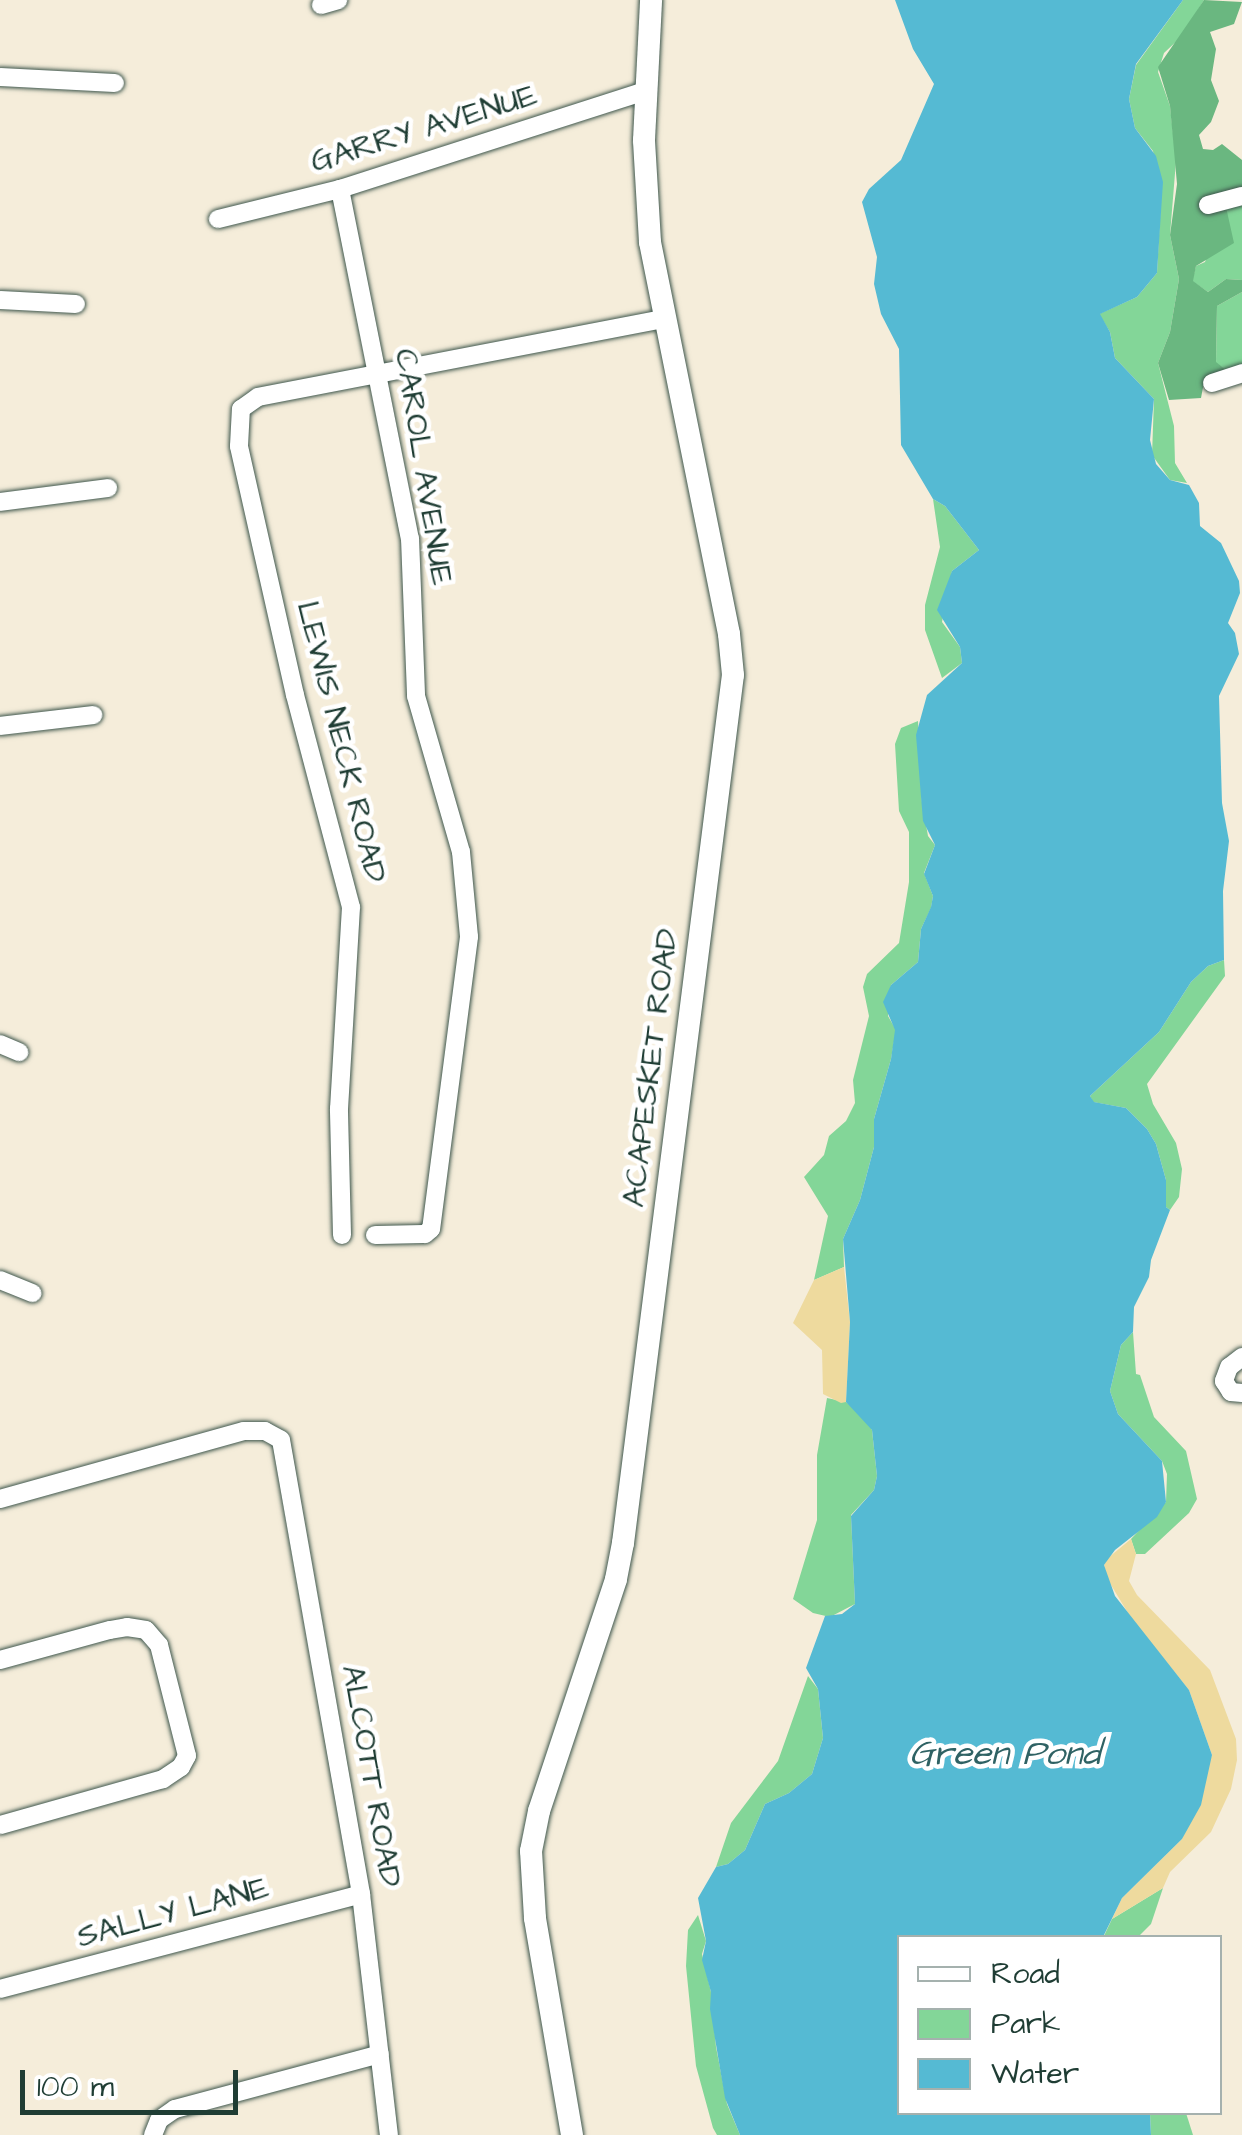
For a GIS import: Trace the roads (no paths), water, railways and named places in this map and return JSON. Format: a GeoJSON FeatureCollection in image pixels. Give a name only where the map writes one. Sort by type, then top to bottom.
{"type":"FeatureCollection","features":[{"type":"Feature","properties":{"kind":"main road","name":"ACAPESKET ROAD"},"geometry":{"type":"LineString","coordinates":[[572,2135],[535,1918],[531,1850],[539,1812],[616,1579],[623,1543],[733,686],[729,634],[663,318],[647,214],[650,0]]}},
{"type":"Feature","properties":{"kind":"street"},"geometry":{"type":"LineString","coordinates":[[0,77],[116,83]]}},
{"type":"Feature","properties":{"kind":"street","name":"GARRY AVENUE"},"geometry":{"type":"LineString","coordinates":[[218,219],[340,188],[646,90]]}},
{"type":"Feature","properties":{"kind":"street","name":"CAROL AVENUE"},"geometry":{"type":"LineString","coordinates":[[340,188],[379,373],[415,576],[416,696],[461,852],[469,938],[432,1229],[425,1234],[374,1235]]}},
{"type":"Feature","properties":{"kind":"street"},"geometry":{"type":"LineString","coordinates":[[1208,205],[1242,196]]}},
{"type":"Feature","properties":{"kind":"street"},"geometry":{"type":"LineString","coordinates":[[0,300],[76,304]]}},
{"type":"Feature","properties":{"kind":"street"},"geometry":{"type":"LineString","coordinates":[[379,373],[663,318]]}},
{"type":"Feature","properties":{"kind":"street","name":"LEWIS NECK ROAD"},"geometry":{"type":"LineString","coordinates":[[342,1235],[339,1109],[351,907],[295,695],[239,446],[241,409],[258,397],[379,373]]}},
{"type":"Feature","properties":{"kind":"street"},"geometry":{"type":"LineString","coordinates":[[1212,383],[1242,374]]}},
{"type":"Feature","properties":{"kind":"street"},"geometry":{"type":"LineString","coordinates":[[0,502],[108,488]]}},
{"type":"Feature","properties":{"kind":"street"},"geometry":{"type":"LineString","coordinates":[[0,726],[93,715]]}},
{"type":"Feature","properties":{"kind":"street"},"geometry":{"type":"LineString","coordinates":[[0,1044],[19,1052]]}},
{"type":"Feature","properties":{"kind":"street"},"geometry":{"type":"LineString","coordinates":[[0,1280],[32,1292]]}},
{"type":"Feature","properties":{"kind":"street"},"geometry":{"type":"LineString","coordinates":[[1242,1357],[1229,1367],[1224,1380],[1231,1392],[1242,1393]]}},
{"type":"Feature","properties":{"kind":"street","name":"ALCOTT ROAD"},"geometry":{"type":"LineString","coordinates":[[0,1499],[244,1431],[273,1434],[281,1440],[361,1894],[389,2135]]}},
{"type":"Feature","properties":{"kind":"street"},"geometry":{"type":"LineString","coordinates":[[0,1660],[128,1626],[146,1630],[158,1645],[186,1756],[181,1767],[163,1779],[0,1825]]}},
{"type":"Feature","properties":{"kind":"street","name":"SALLY LANE"},"geometry":{"type":"LineString","coordinates":[[0,1990],[361,1894]]}},
{"type":"Feature","properties":{"kind":"street"},"geometry":{"type":"LineString","coordinates":[[153,2135],[159,2120],[175,2109],[380,2054]]}},
{"type":"Feature","properties":{"kind":"water","name":"Green Pond"},"geometry":{"type":"Polygon","coordinates":[[[895,0],[1183,0],[1136,64],[1129,99],[1135,128],[1156,156],[1163,182],[1157,273],[1137,297],[1100,314],[1110,332],[1115,358],[1154,399],[1150,440],[1156,464],[1170,480],[1189,485],[1199,503],[1200,526],[1221,543],[1239,581],[1240,593],[1228,623],[1235,633],[1239,654],[1219,696],[1222,803],[1229,841],[1223,891],[1224,960],[1208,966],[1191,982],[1159,1032],[1090,1096],[1094,1102],[1126,1108],[1147,1129],[1156,1144],[1166,1180],[1166,1207],[1170,1210],[1151,1260],[1149,1277],[1134,1307],[1133,1332],[1121,1345],[1110,1391],[1118,1414],[1162,1461],[1166,1502],[1157,1517],[1115,1550],[1104,1565],[1115,1596],[1189,1690],[1212,1755],[1201,1805],[1182,1839],[1122,1898],[1104,1935],[897,1935],[897,2115],[1150,2115],[1151,2135],[740,2135],[725,2098],[710,2009],[711,1992],[702,1960],[706,1941],[698,1898],[716,1867],[728,1864],[745,1850],[765,1804],[789,1793],[812,1774],[823,1738],[818,1689],[806,1668],[825,1616],[842,1614],[855,1604],[851,1516],[874,1490],[877,1476],[872,1430],[846,1402],[850,1322],[843,1239],[860,1200],[874,1147],[874,1119],[891,1059],[895,1030],[883,1002],[891,985],[918,962],[921,929],[933,896],[924,874],[935,845],[923,821],[916,735],[927,695],[962,663],[960,647],[937,610],[952,571],[979,550],[945,506],[933,499],[901,445],[899,349],[881,314],[874,284],[877,257],[862,202],[869,189],[901,160],[934,84],[913,49],[895,0]]]}}]}
